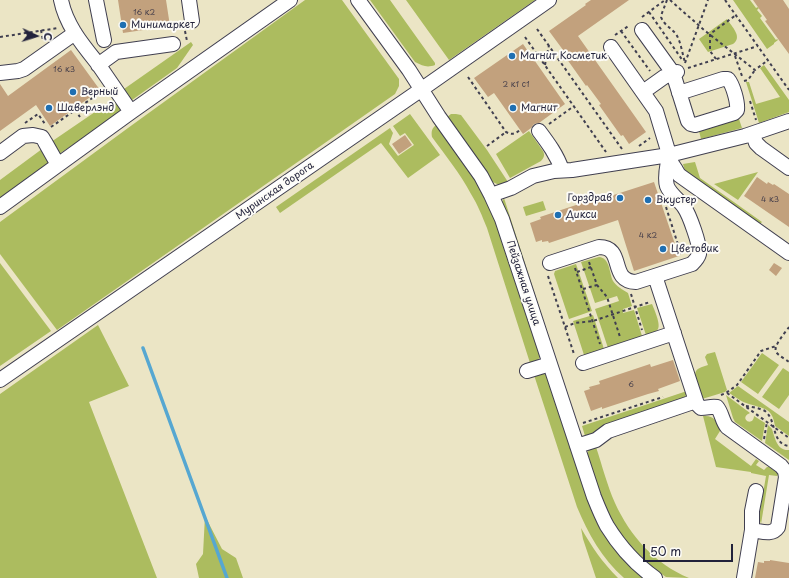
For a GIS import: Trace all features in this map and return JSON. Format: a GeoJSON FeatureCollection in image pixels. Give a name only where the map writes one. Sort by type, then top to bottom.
{"type":"FeatureCollection","features":[{"type":"Feature","properties":{"kind":"street"},"geometry":{"type":"LineString","coordinates":[[61,0],[63,10],[72,30],[131,112]]}},
{"type":"Feature","properties":{"kind":"street"},"geometry":{"type":"LineString","coordinates":[[96,0],[104,40]]}},
{"type":"Feature","properties":{"kind":"street"},"geometry":{"type":"LineString","coordinates":[[189,0],[192,22]]}},
{"type":"Feature","properties":{"kind":"street"},"geometry":{"type":"LineString","coordinates":[[0,207],[131,112],[290,0]]}},
{"type":"Feature","properties":{"kind":"street","name":"Пейзажная улица"},"geometry":{"type":"LineString","coordinates":[[358,0],[409,70],[439,117],[482,176],[492,195],[502,219],[594,497],[606,525],[625,552],[655,578]]}},
{"type":"Feature","properties":{"kind":"street","name":"Муринская дорога"},"geometry":{"type":"LineString","coordinates":[[0,380],[422,90],[549,0]]}},
{"type":"Feature","properties":{"kind":"street"},"geometry":{"type":"LineString","coordinates":[[0,73],[24,69],[72,30]]}},
{"type":"Feature","properties":{"kind":"street"},"geometry":{"type":"LineString","coordinates":[[642,30],[678,69],[679,93]]}},
{"type":"Feature","properties":{"kind":"street"},"geometry":{"type":"LineString","coordinates":[[98,65],[116,52],[173,44]]}},
{"type":"Feature","properties":{"kind":"street"},"geometry":{"type":"LineString","coordinates":[[611,47],[656,111],[670,155],[679,174],[789,253]]}},
{"type":"Feature","properties":{"kind":"street"},"geometry":{"type":"LineString","coordinates":[[643,92],[678,69]]}},
{"type":"Feature","properties":{"kind":"street"},"geometry":{"type":"LineString","coordinates":[[492,195],[511,188],[533,176],[554,171],[614,164],[670,155],[753,134],[789,121]]}},
{"type":"Feature","properties":{"kind":"street"},"geometry":{"type":"LineString","coordinates":[[539,131],[555,153],[562,170]]}},
{"type":"Feature","properties":{"kind":"street"},"geometry":{"type":"LineString","coordinates":[[753,134],[756,142],[761,148],[789,168]]}},
{"type":"Feature","properties":{"kind":"street"},"geometry":{"type":"LineString","coordinates":[[0,153],[23,136],[33,135],[42,137],[58,165]]}},
{"type":"Feature","properties":{"kind":"street"},"geometry":{"type":"LineString","coordinates":[[549,270],[571,256],[599,247],[605,247],[614,254],[620,274],[624,279],[630,282],[636,282],[692,264],[697,260],[699,248],[688,214],[666,185],[666,173],[670,155]]}},
{"type":"Feature","properties":{"kind":"street"},"geometry":{"type":"LineString","coordinates":[[655,276],[696,401],[701,408],[712,406],[717,407],[727,428],[781,466],[785,471],[786,477],[778,527],[775,531],[770,532],[752,530]]}},
{"type":"Feature","properties":{"kind":"street"},"geometry":{"type":"LineString","coordinates":[[579,359],[604,356],[674,333]]}},
{"type":"Feature","properties":{"kind":"street"},"geometry":{"type":"LineString","coordinates":[[527,371],[550,364]]}},
{"type":"Feature","properties":{"kind":"street"},"geometry":{"type":"LineString","coordinates":[[577,446],[596,440],[608,431],[696,401]]}},
{"type":"Feature","properties":{"kind":"street"},"geometry":{"type":"LineString","coordinates":[[744,578],[752,530],[752,511],[756,491]]}},
{"type":"Feature","properties":{"kind":"path"},"geometry":{"type":"LineString","coordinates":[[678,69],[682,53],[680,45],[677,36],[661,18],[669,0],[755,70]]}},
{"type":"Feature","properties":{"kind":"path"},"geometry":{"type":"LineString","coordinates":[[678,69],[699,25],[708,0]]}},
{"type":"Feature","properties":{"kind":"path"},"geometry":{"type":"LineString","coordinates":[[725,0],[789,90]]}},
{"type":"Feature","properties":{"kind":"path"},"geometry":{"type":"LineString","coordinates":[[648,12],[678,69]]}},
{"type":"Feature","properties":{"kind":"path"},"geometry":{"type":"LineString","coordinates":[[710,34],[736,15]]}},
{"type":"Feature","properties":{"kind":"path"},"geometry":{"type":"LineString","coordinates":[[537,29],[622,149]]}},
{"type":"Feature","properties":{"kind":"path"},"geometry":{"type":"LineString","coordinates":[[0,37],[72,30]]}},
{"type":"Feature","properties":{"kind":"path"},"geometry":{"type":"LineString","coordinates":[[621,31],[657,82]]}},
{"type":"Feature","properties":{"kind":"path"},"geometry":{"type":"LineString","coordinates":[[710,34],[710,51],[716,59]]}},
{"type":"Feature","properties":{"kind":"path"},"geometry":{"type":"LineString","coordinates":[[525,37],[614,164]]}},
{"type":"Feature","properties":{"kind":"path"},"geometry":{"type":"LineString","coordinates":[[545,66],[549,45]]}},
{"type":"Feature","properties":{"kind":"path"},"geometry":{"type":"LineString","coordinates":[[678,69],[758,46]]}},
{"type":"Feature","properties":{"kind":"path"},"geometry":{"type":"LineString","coordinates":[[744,81],[748,80],[755,70],[768,60]]}},
{"type":"Feature","properties":{"kind":"path"},"geometry":{"type":"LineString","coordinates":[[468,77],[506,132],[516,134],[520,130]]}},
{"type":"Feature","properties":{"kind":"path"},"geometry":{"type":"LineString","coordinates":[[48,129],[106,88]]}},
{"type":"Feature","properties":{"kind":"path"},"geometry":{"type":"LineString","coordinates":[[539,131],[574,106]]}},
{"type":"Feature","properties":{"kind":"path"},"geometry":{"type":"LineString","coordinates":[[75,110],[80,117]]}},
{"type":"Feature","properties":{"kind":"path"},"geometry":{"type":"LineString","coordinates":[[487,146],[506,132]]}},
{"type":"Feature","properties":{"kind":"path"},"geometry":{"type":"LineString","coordinates":[[665,205],[682,255],[681,267]]}},
{"type":"Feature","properties":{"kind":"path"},"geometry":{"type":"LineString","coordinates":[[586,252],[597,285],[607,297],[624,350]]}},
{"type":"Feature","properties":{"kind":"path"},"geometry":{"type":"LineString","coordinates":[[571,256],[604,356]]}},
{"type":"Feature","properties":{"kind":"path"},"geometry":{"type":"LineString","coordinates":[[577,272],[591,267]]}},
{"type":"Feature","properties":{"kind":"path"},"geometry":{"type":"LineString","coordinates":[[549,270],[565,327],[579,359]]}},
{"type":"Feature","properties":{"kind":"path"},"geometry":{"type":"LineString","coordinates":[[630,282],[630,292],[646,342]]}},
{"type":"Feature","properties":{"kind":"path"},"geometry":{"type":"LineString","coordinates":[[582,289],[597,285]]}},
{"type":"Feature","properties":{"kind":"path"},"geometry":{"type":"LineString","coordinates":[[565,327],[593,321],[663,298]]}},
{"type":"Feature","properties":{"kind":"path"},"geometry":{"type":"LineString","coordinates":[[789,327],[776,346],[775,350],[789,362]]}},
{"type":"Feature","properties":{"kind":"path"},"geometry":{"type":"LineString","coordinates":[[717,407],[721,395],[737,385],[761,351],[776,346]]}},
{"type":"Feature","properties":{"kind":"path"},"geometry":{"type":"LineString","coordinates":[[726,393],[789,438]]}},
{"type":"Feature","properties":{"kind":"path"},"geometry":{"type":"LineString","coordinates":[[579,424],[670,395]]}},
{"type":"Feature","properties":{"kind":"path"},"geometry":{"type":"LineString","coordinates":[[744,406],[765,412],[770,417],[776,437],[780,443],[785,446],[789,446]]}},
{"type":"Feature","properties":{"kind":"green space"},"geometry":{"type":"Polygon","coordinates":[[[305,0],[342,0],[399,79],[399,86],[395,94],[57,330],[0,254],[0,222],[305,0]]]}},
{"type":"Feature","properties":{"kind":"green space"},"geometry":{"type":"Polygon","coordinates":[[[370,0],[390,0],[435,65],[425,66],[415,62],[370,0]]]}},
{"type":"Feature","properties":{"kind":"green space"},"geometry":{"type":"Polygon","coordinates":[[[406,0],[535,0],[449,60],[406,0]]]}},
{"type":"Feature","properties":{"kind":"green space"},"geometry":{"type":"Polygon","coordinates":[[[733,0],[750,0],[756,8],[758,7],[759,8],[757,10],[762,16],[760,18],[776,40],[778,40],[767,49],[733,0]]]}},
{"type":"Feature","properties":{"kind":"green space"},"geometry":{"type":"Polygon","coordinates":[[[727,19],[736,32],[736,41],[733,44],[708,52],[699,39],[727,19]]]}},
{"type":"Feature","properties":{"kind":"green space"},"geometry":{"type":"Polygon","coordinates":[[[191,42],[193,45],[177,68],[132,100],[124,89],[191,42]]]}},
{"type":"Feature","properties":{"kind":"green space"},"geometry":{"type":"Polygon","coordinates":[[[764,65],[789,100],[789,112],[759,123],[746,82],[749,82],[756,104],[780,97],[760,68],[764,65]]]}},
{"type":"Feature","properties":{"kind":"green space"},"geometry":{"type":"Polygon","coordinates":[[[114,99],[123,111],[59,154],[51,142],[114,99]]]}},
{"type":"Feature","properties":{"kind":"green space"},"geometry":{"type":"Polygon","coordinates":[[[410,114],[440,155],[408,178],[381,143],[280,213],[276,207],[390,128],[393,133],[389,144],[398,156],[414,145],[405,133],[400,136],[393,126],[410,114]]]}},
{"type":"Feature","properties":{"kind":"green space"},"geometry":{"type":"Polygon","coordinates":[[[451,114],[461,115],[508,182],[499,185],[493,182],[447,117],[451,114]]]}},
{"type":"Feature","properties":{"kind":"green space"},"geometry":{"type":"Polygon","coordinates":[[[739,119],[742,128],[701,139],[699,131],[739,119]]]}},
{"type":"Feature","properties":{"kind":"green space"},"geometry":{"type":"Polygon","coordinates":[[[437,124],[470,171],[491,209],[541,355],[538,360],[530,363],[487,228],[478,206],[452,164],[432,137],[432,130],[437,124]]]}},
{"type":"Feature","properties":{"kind":"green space"},"geometry":{"type":"Polygon","coordinates":[[[529,131],[543,151],[543,158],[541,161],[510,178],[496,154],[529,131]]]}},
{"type":"Feature","properties":{"kind":"green space"},"geometry":{"type":"Polygon","coordinates":[[[42,149],[51,161],[0,198],[0,180],[42,149]]]}},
{"type":"Feature","properties":{"kind":"green space"},"geometry":{"type":"Polygon","coordinates":[[[695,162],[700,178],[762,222],[759,225],[685,171],[683,164],[695,162]]]}},
{"type":"Feature","properties":{"kind":"green space"},"geometry":{"type":"Polygon","coordinates":[[[758,172],[738,200],[714,184],[758,172]]]}},
{"type":"Feature","properties":{"kind":"green space"},"geometry":{"type":"Polygon","coordinates":[[[504,198],[580,434],[502,202],[504,198]]]}},
{"type":"Feature","properties":{"kind":"green space"},"geometry":{"type":"Polygon","coordinates":[[[543,201],[546,210],[526,216],[523,207],[543,201]]]}},
{"type":"Feature","properties":{"kind":"green space"},"geometry":{"type":"Polygon","coordinates":[[[599,257],[603,258],[609,266],[614,283],[628,293],[632,306],[623,309],[623,313],[634,310],[642,336],[608,348],[595,309],[619,301],[617,296],[595,303],[581,262],[599,257]]]}},
{"type":"Feature","properties":{"kind":"green space"},"geometry":{"type":"Polygon","coordinates":[[[0,263],[51,331],[0,366],[0,263]]]}},
{"type":"Feature","properties":{"kind":"green space"},"geometry":{"type":"Polygon","coordinates":[[[576,264],[592,311],[569,319],[554,274],[555,271],[576,264]]]}},
{"type":"Feature","properties":{"kind":"green space"},"geometry":{"type":"Polygon","coordinates":[[[652,304],[657,316],[659,327],[653,333],[646,335],[637,308],[652,304]]]}},
{"type":"Feature","properties":{"kind":"green space"},"geometry":{"type":"Polygon","coordinates":[[[593,315],[604,349],[584,355],[573,321],[593,315]]]}},
{"type":"Feature","properties":{"kind":"green space"},"geometry":{"type":"Polygon","coordinates":[[[98,325],[129,386],[89,402],[157,578],[0,578],[0,394],[98,325]]]}},
{"type":"Feature","properties":{"kind":"green space"},"geometry":{"type":"Polygon","coordinates":[[[715,352],[727,390],[725,392],[702,399],[695,373],[699,368],[708,365],[705,357],[707,354],[715,352]]]}},
{"type":"Feature","properties":{"kind":"green space"},"geometry":{"type":"Polygon","coordinates":[[[762,353],[779,365],[758,394],[741,382],[762,353]]]}},
{"type":"Feature","properties":{"kind":"green space"},"geometry":{"type":"Polygon","coordinates":[[[783,368],[789,372],[789,395],[779,409],[762,397],[783,368]]]}},
{"type":"Feature","properties":{"kind":"green space"},"geometry":{"type":"Polygon","coordinates":[[[542,373],[548,376],[597,522],[617,552],[643,578],[624,578],[616,571],[596,545],[586,526],[577,507],[534,375],[542,373]]]}},
{"type":"Feature","properties":{"kind":"green space"},"geometry":{"type":"Polygon","coordinates":[[[738,386],[789,422],[789,436],[775,426],[772,415],[769,412],[763,408],[743,402],[729,393],[738,386]]]}},
{"type":"Feature","properties":{"kind":"green space"},"geometry":{"type":"Polygon","coordinates":[[[687,391],[685,398],[585,436],[582,426],[687,391]]]}},
{"type":"Feature","properties":{"kind":"green space"},"geometry":{"type":"Polygon","coordinates":[[[726,395],[750,413],[745,417],[747,421],[749,422],[753,420],[754,416],[765,423],[762,441],[735,422],[726,395]]]}},
{"type":"Feature","properties":{"kind":"green space"},"geometry":{"type":"Polygon","coordinates":[[[703,416],[713,418],[715,420],[720,431],[715,439],[751,466],[756,459],[759,461],[756,465],[764,470],[769,467],[778,473],[777,476],[769,475],[761,524],[759,517],[766,476],[751,472],[716,467],[703,416]]]}},
{"type":"Feature","properties":{"kind":"green space"},"geometry":{"type":"Polygon","coordinates":[[[768,425],[772,429],[779,446],[785,450],[789,450],[789,460],[765,443],[768,425]]]}},
{"type":"Feature","properties":{"kind":"green space"},"geometry":{"type":"Polygon","coordinates":[[[596,447],[612,496],[628,527],[645,548],[655,557],[665,565],[689,578],[666,577],[638,555],[625,541],[615,526],[605,506],[587,454],[589,449],[596,447]]]}},
{"type":"Feature","properties":{"kind":"green space"},"geometry":{"type":"Polygon","coordinates":[[[205,516],[222,549],[236,558],[243,578],[199,578],[196,564],[203,554],[205,516]]]}},
{"type":"Feature","properties":{"kind":"green space"},"geometry":{"type":"Polygon","coordinates":[[[581,528],[589,542],[618,578],[596,578],[583,539],[581,528]]]}},
{"type":"Feature","properties":{"kind":"building"},"geometry":{"type":"Polygon","coordinates":[[[118,0],[166,0],[170,26],[123,33],[118,0]]]}},
{"type":"Feature","properties":{"kind":"building"},"geometry":{"type":"Polygon","coordinates":[[[591,0],[629,0],[578,36],[646,132],[629,144],[623,135],[621,136],[599,105],[601,104],[587,85],[586,86],[564,55],[566,54],[549,31],[591,0]]]}},
{"type":"Feature","properties":{"kind":"building"},"geometry":{"type":"Polygon","coordinates":[[[753,0],[783,0],[789,9],[789,54],[765,21],[767,20],[753,0]]]}},
{"type":"Feature","properties":{"kind":"building"},"geometry":{"type":"Polygon","coordinates":[[[523,44],[565,104],[539,123],[534,124],[523,134],[494,93],[488,97],[474,78],[523,44]]]}},
{"type":"Feature","properties":{"kind":"building"},"geometry":{"type":"Polygon","coordinates":[[[71,50],[100,90],[50,126],[36,105],[0,131],[0,84],[8,96],[71,50]]]}},
{"type":"Feature","properties":{"kind":"building"},"geometry":{"type":"Polygon","coordinates":[[[405,135],[412,145],[399,154],[392,144],[405,135]]]}},
{"type":"Feature","properties":{"kind":"building"},"geometry":{"type":"Polygon","coordinates":[[[757,177],[767,184],[768,182],[773,185],[774,184],[789,194],[789,227],[744,196],[757,177]]]}},
{"type":"Feature","properties":{"kind":"building"},"geometry":{"type":"Polygon","coordinates":[[[654,182],[679,256],[634,271],[618,220],[549,243],[548,241],[542,242],[542,240],[536,242],[530,223],[541,219],[540,217],[597,198],[598,200],[654,182]]]}},
{"type":"Feature","properties":{"kind":"building"},"geometry":{"type":"Polygon","coordinates":[[[774,263],[782,268],[776,276],[769,270],[774,263]]]}},
{"type":"Feature","properties":{"kind":"building"},"geometry":{"type":"Polygon","coordinates":[[[673,360],[680,381],[658,389],[659,391],[591,411],[584,391],[590,389],[589,387],[600,384],[599,381],[650,364],[651,367],[673,360]]]}},
{"type":"Feature","properties":{"kind":"building"},"geometry":{"type":"Polygon","coordinates":[[[770,560],[789,563],[789,578],[755,578],[758,562],[764,563],[764,561],[770,560]]]}},
{"type":"Feature","properties":{"kind":"waterway"},"geometry":{"type":"LineString","coordinates":[[143,348],[227,578]]}},
{"type":"Feature","properties":{"kind":"place","name":"Минимаркет"},"geometry":{"type":"Point","coordinates":[123,25]}},
{"type":"Feature","properties":{"kind":"place","name":"Магнит Косметик"},"geometry":{"type":"Point","coordinates":[512,56]}},
{"type":"Feature","properties":{"kind":"place","name":"Верный"},"geometry":{"type":"Point","coordinates":[73,92]}},
{"type":"Feature","properties":{"kind":"place","name":"Шаверлэнд"},"geometry":{"type":"Point","coordinates":[49,108]}},
{"type":"Feature","properties":{"kind":"place","name":"Магнит"},"geometry":{"type":"Point","coordinates":[513,108]}},
{"type":"Feature","properties":{"kind":"place","name":"Горздрав"},"geometry":{"type":"Point","coordinates":[620,198]}},
{"type":"Feature","properties":{"kind":"place","name":"Вкустер"},"geometry":{"type":"Point","coordinates":[648,200]}},
{"type":"Feature","properties":{"kind":"place","name":"Дикси"},"geometry":{"type":"Point","coordinates":[558,215]}},
{"type":"Feature","properties":{"kind":"place","name":"Цветовик"},"geometry":{"type":"Point","coordinates":[663,249]}}]}
